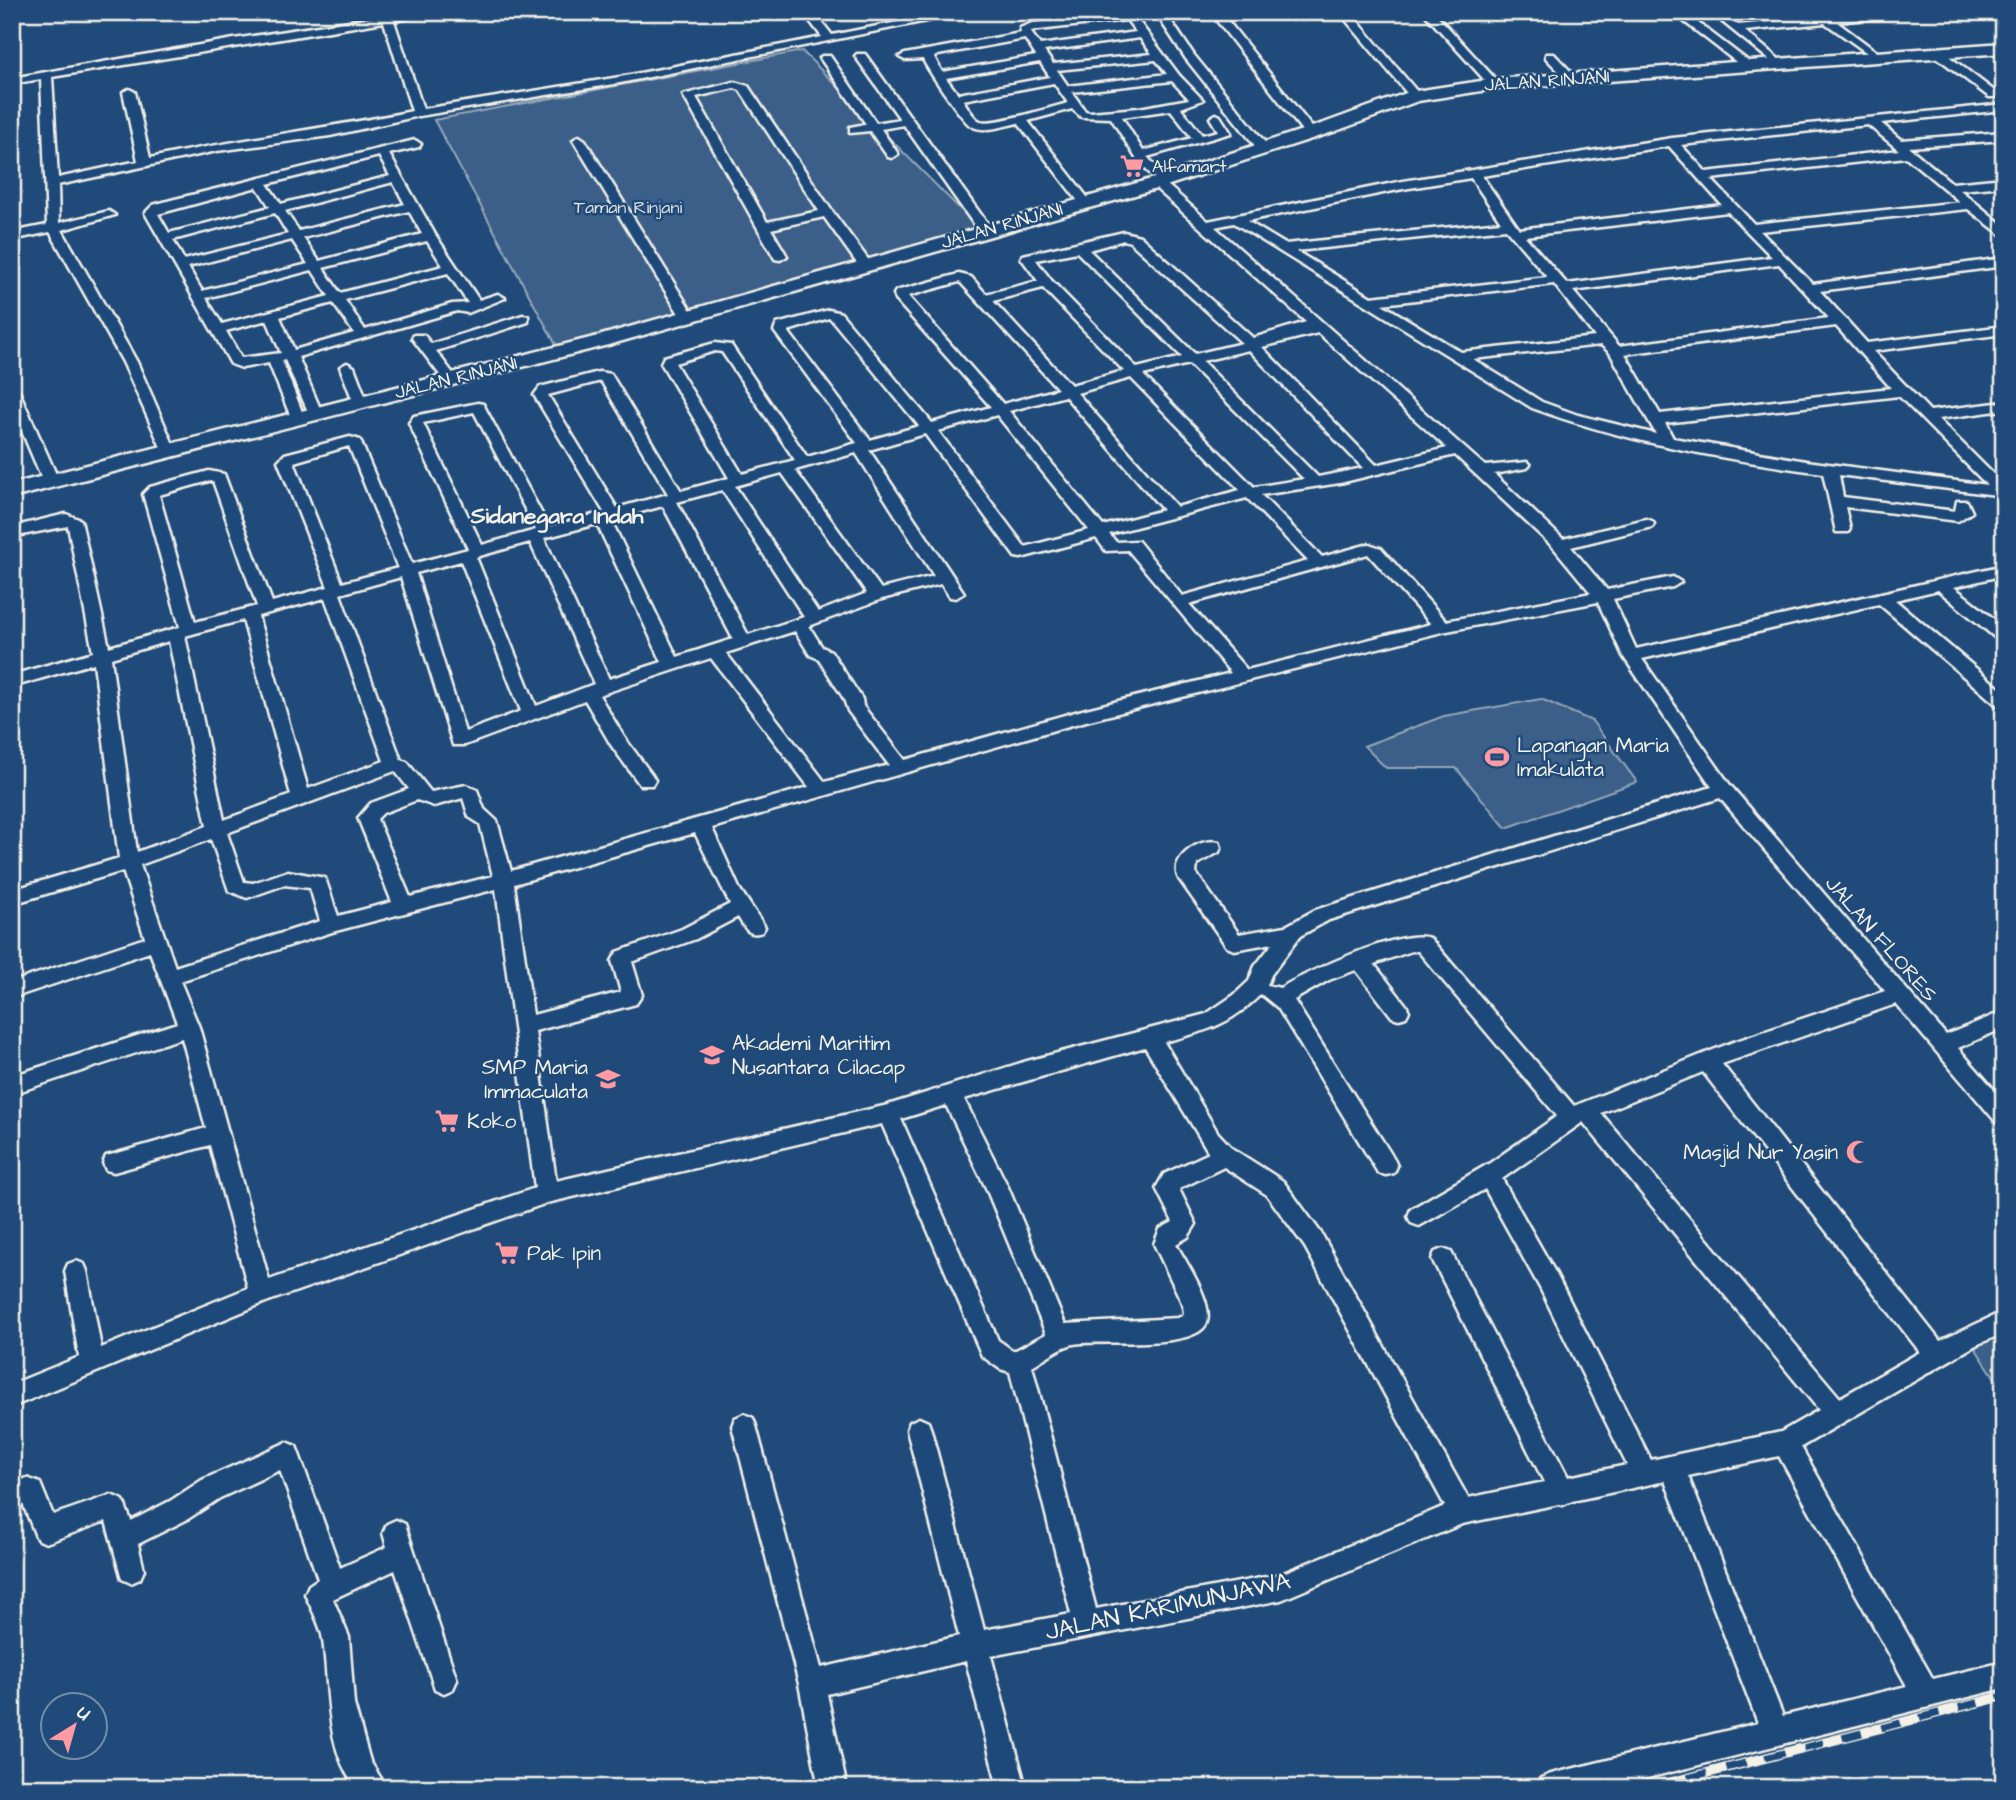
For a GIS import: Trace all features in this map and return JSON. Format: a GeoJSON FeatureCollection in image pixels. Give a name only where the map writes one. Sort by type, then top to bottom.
{"type":"FeatureCollection","features":[{"type":"Feature","properties":{"kind":"street"},"geometry":{"type":"LineString","coordinates":[[12,81],[233,42],[431,12]]}},
{"type":"Feature","properties":{"kind":"street"},"geometry":{"type":"LineString","coordinates":[[808,12],[829,39]]}},
{"type":"Feature","properties":{"kind":"street"},"geometry":{"type":"LineString","coordinates":[[52,183],[218,147],[332,137],[419,113],[620,80],[967,12]]}},
{"type":"Feature","properties":{"kind":"street"},"geometry":{"type":"LineString","coordinates":[[1160,12],[1209,82],[1264,149]]}},
{"type":"Feature","properties":{"kind":"street"},"geometry":{"type":"LineString","coordinates":[[1214,12],[1311,134]]}},
{"type":"Feature","properties":{"kind":"street"},"geometry":{"type":"LineString","coordinates":[[1344,12],[1415,96]]}},
{"type":"Feature","properties":{"kind":"street"},"geometry":{"type":"LineString","coordinates":[[1428,12],[1493,84]]}},
{"type":"Feature","properties":{"kind":"street"},"geometry":{"type":"LineString","coordinates":[[1715,12],[1777,63]]}},
{"type":"Feature","properties":{"kind":"street"},"geometry":{"type":"LineString","coordinates":[[1734,29],[1833,17],[1905,12]]}},
{"type":"Feature","properties":{"kind":"street"},"geometry":{"type":"LineString","coordinates":[[1994,12],[2004,19]]}},
{"type":"Feature","properties":{"kind":"street"},"geometry":{"type":"LineString","coordinates":[[1678,13],[1748,66]]}},
{"type":"Feature","properties":{"kind":"street"},"geometry":{"type":"LineString","coordinates":[[1127,16],[1133,19],[1175,77],[1197,100],[1114,114],[1084,116],[1045,64],[1028,35],[1024,30],[1032,26],[1127,16]]}},
{"type":"Feature","properties":{"kind":"street"},"geometry":{"type":"LineString","coordinates":[[1833,17],[1877,57]]}},
{"type":"Feature","properties":{"kind":"street"},"geometry":{"type":"LineString","coordinates":[[388,19],[419,113]]}},
{"type":"Feature","properties":{"kind":"street"},"geometry":{"type":"LineString","coordinates":[[955,98],[1045,64],[1144,34]]}},
{"type":"Feature","properties":{"kind":"street"},"geometry":{"type":"LineString","coordinates":[[905,57],[1028,35]]}},
{"type":"Feature","properties":{"kind":"street","name":"JALAN RINJANI"},"geometry":{"type":"LineString","coordinates":[[12,491],[688,317],[1164,180],[1311,134],[1415,96],[1493,84],[2004,48]]}},
{"type":"Feature","properties":{"kind":"street"},"geometry":{"type":"LineString","coordinates":[[1938,52],[1993,95]]}},
{"type":"Feature","properties":{"kind":"street"},"geometry":{"type":"LineString","coordinates":[[928,55],[938,76],[977,125],[1021,119],[1075,105]]}},
{"type":"Feature","properties":{"kind":"street"},"geometry":{"type":"LineString","coordinates":[[1550,55],[1572,79]]}},
{"type":"Feature","properties":{"kind":"street"},"geometry":{"type":"LineString","coordinates":[[861,56],[952,182],[951,186],[989,229]]}},
{"type":"Feature","properties":{"kind":"street"},"geometry":{"type":"LineString","coordinates":[[938,76],[1045,64],[1161,56]]}},
{"type":"Feature","properties":{"kind":"street"},"geometry":{"type":"LineString","coordinates":[[827,58],[892,154]]}},
{"type":"Feature","properties":{"kind":"street"},"geometry":{"type":"LineString","coordinates":[[46,76],[54,227],[130,362],[169,451]]}},
{"type":"Feature","properties":{"kind":"street"},"geometry":{"type":"LineString","coordinates":[[1063,90],[1175,77]]}},
{"type":"Feature","properties":{"kind":"street"},"geometry":{"type":"LineString","coordinates":[[780,256],[689,94],[734,85],[744,88],[827,214],[866,266]]}},
{"type":"Feature","properties":{"kind":"street"},"geometry":{"type":"LineString","coordinates":[[130,92],[145,163]]}},
{"type":"Feature","properties":{"kind":"street"},"geometry":{"type":"LineString","coordinates":[[1172,105],[1200,140]]}},
{"type":"Feature","properties":{"kind":"street"},"geometry":{"type":"LineString","coordinates":[[1207,225],[1403,185],[1672,142],[2004,107]]}},
{"type":"Feature","properties":{"kind":"street"},"geometry":{"type":"LineString","coordinates":[[1987,108],[2004,121]]}},
{"type":"Feature","properties":{"kind":"street","name":"JALAN FLORES"},"geometry":{"type":"LineString","coordinates":[[1114,114],[1143,160],[1207,225],[1482,471],[1560,545],[1604,597],[1631,656],[1724,790],[2004,1116]]}},
{"type":"Feature","properties":{"kind":"street"},"geometry":{"type":"LineString","coordinates":[[1141,155],[1226,133],[1216,118]]}},
{"type":"Feature","properties":{"kind":"street"},"geometry":{"type":"LineString","coordinates":[[1021,119],[1086,202]]}},
{"type":"Feature","properties":{"kind":"street"},"geometry":{"type":"LineString","coordinates":[[854,130],[907,121]]}},
{"type":"Feature","properties":{"kind":"street"},"geometry":{"type":"LineString","coordinates":[[1871,121],[2004,233]]}},
{"type":"Feature","properties":{"kind":"street"},"geometry":{"type":"LineString","coordinates":[[1897,144],[2004,136]]}},
{"type":"Feature","properties":{"kind":"street"},"geometry":{"type":"LineString","coordinates":[[579,140],[688,317]]}},
{"type":"Feature","properties":{"kind":"street"},"geometry":{"type":"LineString","coordinates":[[1672,142],[1748,228],[1810,288],[1902,391],[2003,492]]}},
{"type":"Feature","properties":{"kind":"street"},"geometry":{"type":"LineString","coordinates":[[415,144],[152,210],[151,213],[218,330],[239,363],[247,365],[421,319],[433,319],[498,298]]}},
{"type":"Feature","properties":{"kind":"street"},"geometry":{"type":"LineString","coordinates":[[382,152],[472,305]]}},
{"type":"Feature","properties":{"kind":"street"},"geometry":{"type":"LineString","coordinates":[[1703,176],[1907,153]]}},
{"type":"Feature","properties":{"kind":"street"},"geometry":{"type":"LineString","coordinates":[[1474,174],[1512,229],[1616,351],[1668,441]]}},
{"type":"Feature","properties":{"kind":"street"},"geometry":{"type":"LineString","coordinates":[[165,238],[396,178]]}},
{"type":"Feature","properties":{"kind":"street"},"geometry":{"type":"LineString","coordinates":[[260,182],[280,208],[361,334]]}},
{"type":"Feature","properties":{"kind":"street"},"geometry":{"type":"LineString","coordinates":[[1952,187],[2004,182]]}},
{"type":"Feature","properties":{"kind":"street"},"geometry":{"type":"LineString","coordinates":[[1748,228],[1972,205]]}},
{"type":"Feature","properties":{"kind":"street"},"geometry":{"type":"LineString","coordinates":[[180,265],[412,206]]}},
{"type":"Feature","properties":{"kind":"street"},"geometry":{"type":"LineString","coordinates":[[1286,247],[1731,208]]}},
{"type":"Feature","properties":{"kind":"street"},"geometry":{"type":"LineString","coordinates":[[763,227],[827,214]]}},
{"type":"Feature","properties":{"kind":"street"},"geometry":{"type":"LineString","coordinates":[[12,236],[109,215]]}},
{"type":"Feature","properties":{"kind":"street"},"geometry":{"type":"LineString","coordinates":[[1237,220],[1286,247],[1457,357],[1537,405],[1558,413],[1668,441],[1830,469],[2003,492]]}},
{"type":"Feature","properties":{"kind":"street"},"geometry":{"type":"LineString","coordinates":[[198,296],[430,236]]}},
{"type":"Feature","properties":{"kind":"street"},"geometry":{"type":"LineString","coordinates":[[1320,564],[1046,283],[1028,258],[1124,236],[1133,238],[1252,345],[1373,470]]}},
{"type":"Feature","properties":{"kind":"street"},"geometry":{"type":"LineString","coordinates":[[1080,248],[1315,482]]}},
{"type":"Feature","properties":{"kind":"street"},"geometry":{"type":"LineString","coordinates":[[1371,301],[1782,260]]}},
{"type":"Feature","properties":{"kind":"street"},"geometry":{"type":"LineString","coordinates":[[1810,288],[2004,262]]}},
{"type":"Feature","properties":{"kind":"street"},"geometry":{"type":"LineString","coordinates":[[218,330],[450,268]]}},
{"type":"Feature","properties":{"kind":"street"},"geometry":{"type":"LineString","coordinates":[[1174,513],[1068,391],[962,278],[900,295],[1000,409],[1112,548],[1132,544],[1178,603],[1243,676]]}},
{"type":"Feature","properties":{"kind":"street"},"geometry":{"type":"LineString","coordinates":[[984,299],[1046,283]]}},
{"type":"Feature","properties":{"kind":"street"},"geometry":{"type":"LineString","coordinates":[[272,315],[291,355],[306,415]]}},
{"type":"Feature","properties":{"kind":"street"},"geometry":{"type":"LineString","coordinates":[[956,593],[863,447],[781,331],[782,327],[835,315],[929,429],[1021,553],[1251,492],[1315,482],[1458,450]]}},
{"type":"Feature","properties":{"kind":"street"},"geometry":{"type":"LineString","coordinates":[[451,380],[423,344],[523,319]]}},
{"type":"Feature","properties":{"kind":"street"},"geometry":{"type":"LineString","coordinates":[[1616,351],[1839,321]]}},
{"type":"Feature","properties":{"kind":"street"},"geometry":{"type":"LineString","coordinates":[[12,681],[182,631],[1133,373],[1252,345],[1260,340],[1317,326]]}},
{"type":"Feature","properties":{"kind":"street"},"geometry":{"type":"LineString","coordinates":[[1863,348],[2004,330]]}},
{"type":"Feature","properties":{"kind":"street"},"geometry":{"type":"LineString","coordinates":[[1457,357],[1604,340]]}},
{"type":"Feature","properties":{"kind":"street"},"geometry":{"type":"LineString","coordinates":[[804,463],[726,348],[715,347],[669,360],[668,363],[806,622],[816,651],[825,654],[853,699],[854,707],[901,768]]}},
{"type":"Feature","properties":{"kind":"street"},"geometry":{"type":"LineString","coordinates":[[274,359],[306,415]]}},
{"type":"Feature","properties":{"kind":"street"},"geometry":{"type":"LineString","coordinates":[[347,367],[360,401]]}},
{"type":"Feature","properties":{"kind":"street"},"geometry":{"type":"LineString","coordinates":[[672,665],[608,516],[541,395],[545,390],[599,376],[606,377],[672,498],[743,642]]}},
{"type":"Feature","properties":{"kind":"street"},"geometry":{"type":"LineString","coordinates":[[12,391],[51,481]]}},
{"type":"Feature","properties":{"kind":"street"},"geometry":{"type":"LineString","coordinates":[[1657,419],[1902,391]]}},
{"type":"Feature","properties":{"kind":"street"},"geometry":{"type":"LineString","coordinates":[[531,715],[472,553],[416,424],[419,419],[478,407],[540,534],[617,741],[646,780]]}},
{"type":"Feature","properties":{"kind":"street"},"geometry":{"type":"LineString","coordinates":[[1927,416],[2004,407]]}},
{"type":"Feature","properties":{"kind":"street"},"geometry":{"type":"LineString","coordinates":[[394,764],[286,461],[290,457],[342,442],[355,443],[407,570],[459,741],[597,690],[806,622],[877,595],[944,578]]}},
{"type":"Feature","properties":{"kind":"street"},"geometry":{"type":"LineString","coordinates":[[1482,471],[1522,465]]}},
{"type":"Feature","properties":{"kind":"street"},"geometry":{"type":"LineString","coordinates":[[786,468],[877,595]]}},
{"type":"Feature","properties":{"kind":"street"},"geometry":{"type":"LineString","coordinates":[[1830,469],[1842,529]]}},
{"type":"Feature","properties":{"kind":"street"},"geometry":{"type":"LineString","coordinates":[[302,800],[257,611],[219,477],[209,476],[155,490],[151,494],[182,631],[217,830],[239,889],[252,890],[286,878],[318,883],[331,925]]}},
{"type":"Feature","properties":{"kind":"street"},"geometry":{"type":"LineString","coordinates":[[1837,501],[1958,516],[1964,512],[1962,504]]}},
{"type":"Feature","properties":{"kind":"street"},"geometry":{"type":"LineString","coordinates":[[12,532],[66,519],[75,523],[102,656],[129,862],[168,977],[189,1027],[261,1293]]}},
{"type":"Feature","properties":{"kind":"street"},"geometry":{"type":"LineString","coordinates":[[1560,545],[1646,524]]}},
{"type":"Feature","properties":{"kind":"street"},"geometry":{"type":"LineString","coordinates":[[1178,603],[1369,549],[1376,551],[1442,626]]}},
{"type":"Feature","properties":{"kind":"street"},"geometry":{"type":"LineString","coordinates":[[1631,656],[1996,572],[2004,586]]}},
{"type":"Feature","properties":{"kind":"street"},"geometry":{"type":"LineString","coordinates":[[168,977],[404,904],[504,880],[1086,715],[1442,626],[1673,582]]}},
{"type":"Feature","properties":{"kind":"street"},"geometry":{"type":"LineString","coordinates":[[1941,584],[2004,636]]}},
{"type":"Feature","properties":{"kind":"street"},"geometry":{"type":"LineString","coordinates":[[1882,598],[2004,702]]}},
{"type":"Feature","properties":{"kind":"street"},"geometry":{"type":"LineString","coordinates":[[715,651],[821,790]]}},
{"type":"Feature","properties":{"kind":"street"},"geometry":{"type":"LineString","coordinates":[[12,897],[129,862],[394,764],[404,768],[424,797],[432,799],[469,792],[475,812],[488,821],[504,880],[547,1193]]}},
{"type":"Feature","properties":{"kind":"street"},"geometry":{"type":"LineString","coordinates":[[12,1396],[261,1293],[547,1193],[888,1114],[1212,1021],[1241,1001],[1257,985],[1262,972],[1291,933],[1304,923],[1322,915],[1724,790]]}},
{"type":"Feature","properties":{"kind":"street"},"geometry":{"type":"LineString","coordinates":[[404,904],[367,818],[377,808],[420,792]]}},
{"type":"Feature","properties":{"kind":"street"},"geometry":{"type":"LineString","coordinates":[[701,825],[741,907],[755,927]]}},
{"type":"Feature","properties":{"kind":"street"},"geometry":{"type":"LineString","coordinates":[[1212,847],[1192,856],[1186,865],[1186,874],[1234,942],[1291,933]]}},
{"type":"Feature","properties":{"kind":"street"},"geometry":{"type":"LineString","coordinates":[[524,1026],[629,998],[632,995],[622,961],[624,957],[689,934],[741,907]]}},
{"type":"Feature","properties":{"kind":"street"},"geometry":{"type":"LineString","coordinates":[[1280,998],[1322,974],[1418,941],[1428,947],[1579,1114],[1837,1413]]}},
{"type":"Feature","properties":{"kind":"street"},"geometry":{"type":"LineString","coordinates":[[12,990],[156,942]]}},
{"type":"Feature","properties":{"kind":"street"},"geometry":{"type":"LineString","coordinates":[[1361,962],[1399,1011]]}},
{"type":"Feature","properties":{"kind":"street"},"geometry":{"type":"LineString","coordinates":[[1257,985],[1280,998],[1386,1166]]}},
{"type":"Feature","properties":{"kind":"street"},"geometry":{"type":"LineString","coordinates":[[1419,1216],[1489,1176],[1579,1114],[1707,1061],[1898,995]]}},
{"type":"Feature","properties":{"kind":"street"},"geometry":{"type":"LineString","coordinates":[[1943,1045],[2004,1020]]}},
{"type":"Feature","properties":{"kind":"street"},"geometry":{"type":"LineString","coordinates":[[12,1085],[189,1027]]}},
{"type":"Feature","properties":{"kind":"street"},"geometry":{"type":"LineString","coordinates":[[1150,1037],[1210,1139],[1225,1156],[1275,1188],[1313,1240],[1462,1513]]}},
{"type":"Feature","properties":{"kind":"street"},"geometry":{"type":"LineString","coordinates":[[1707,1061],[1937,1355]]}},
{"type":"Feature","properties":{"kind":"street"},"geometry":{"type":"LineString","coordinates":[[951,1094],[997,1187],[1059,1337]]}},
{"type":"Feature","properties":{"kind":"street"},"geometry":{"type":"LineString","coordinates":[[888,1114],[990,1348],[1008,1361],[1019,1361],[1059,1337],[1082,1332],[1182,1329],[1196,1320],[1195,1304],[1165,1244],[1168,1236],[1185,1224],[1167,1188],[1172,1181],[1225,1156]]}},
{"type":"Feature","properties":{"kind":"street"},"geometry":{"type":"LineString","coordinates":[[114,1163],[218,1133]]}},
{"type":"Feature","properties":{"kind":"street"},"geometry":{"type":"LineString","coordinates":[[1489,1176],[1548,1281],[1645,1474]]}},
{"type":"Feature","properties":{"kind":"street"},"geometry":{"type":"LineString","coordinates":[[1443,1259],[1563,1493]]}},
{"type":"Feature","properties":{"kind":"street"},"geometry":{"type":"LineString","coordinates":[[76,1270],[92,1363]]}},
{"type":"Feature","properties":{"kind":"street","name":"JALAN KARIMUNJAWA"},"geometry":{"type":"LineString","coordinates":[[811,1684],[977,1645],[1281,1587],[1462,1513],[1785,1443],[1968,1337],[2004,1322]]}},
{"type":"Feature","properties":{"kind":"street"},"geometry":{"type":"LineString","coordinates":[[1019,1361],[1087,1626]]}},
{"type":"Feature","properties":{"kind":"street"},"geometry":{"type":"LineString","coordinates":[[744,1426],[811,1684],[833,1788]]}},
{"type":"Feature","properties":{"kind":"street"},"geometry":{"type":"LineString","coordinates":[[919,1430],[1012,1788]]}},
{"type":"Feature","properties":{"kind":"street"},"geometry":{"type":"LineString","coordinates":[[1785,1443],[1927,1694]]}},
{"type":"Feature","properties":{"kind":"street"},"geometry":{"type":"LineString","coordinates":[[124,1538],[179,1510],[211,1489],[287,1454],[334,1585]]}},
{"type":"Feature","properties":{"kind":"street"},"geometry":{"type":"LineString","coordinates":[[1673,1469],[1776,1730]]}},
{"type":"Feature","properties":{"kind":"street"},"geometry":{"type":"LineString","coordinates":[[12,1497],[27,1490],[31,1492],[46,1530],[114,1508],[131,1570]]}},
{"type":"Feature","properties":{"kind":"street"},"geometry":{"type":"LineString","coordinates":[[373,1788],[358,1768],[340,1703],[336,1637],[318,1594],[399,1543],[444,1680]]}},
{"type":"Feature","properties":{"kind":"street"},"geometry":{"type":"LineString","coordinates":[[1551,1788],[2004,1675]]}},
{"type":"Feature","properties":{"kind":"green space","name":"Taman Rinjani"},"geometry":{"type":"Polygon","coordinates":[[[802,51],[982,231],[560,352],[434,120],[802,51]]]}},
{"type":"Feature","properties":{"kind":"green space","name":"Lapangan Maria Imakulata"},"geometry":{"type":"Polygon","coordinates":[[[1541,699],[1592,721],[1637,782],[1506,828],[1456,768],[1386,768],[1364,746],[1444,716],[1541,699]]]}},
{"type":"Feature","properties":{"kind":"green space"},"geometry":{"type":"Polygon","coordinates":[[[2004,1322],[2004,1392],[1968,1337],[2004,1322]]]}},
{"type":"Feature","properties":{"kind":"railway"},"geometry":{"type":"LineString","coordinates":[[1649,1788],[2004,1696]]}},
{"type":"Feature","properties":{"kind":"place","name":"Alfamart"},"geometry":{"type":"Point","coordinates":[1132,166]}},
{"type":"Feature","properties":{"kind":"place","name":"Lapangan Maria Imakulata"},"geometry":{"type":"Point","coordinates":[1497,757]}},
{"type":"Feature","properties":{"kind":"place","name":"Akademi Maritim Nusantara Cilacap"},"geometry":{"type":"Point","coordinates":[712,1055]}},
{"type":"Feature","properties":{"kind":"place","name":"SMP Maria Immaculata"},"geometry":{"type":"Point","coordinates":[608,1079]}},
{"type":"Feature","properties":{"kind":"place","name":"Koko"},"geometry":{"type":"Point","coordinates":[447,1121]}},
{"type":"Feature","properties":{"kind":"place","name":"Masjid Nur Yasin"},"geometry":{"type":"Point","coordinates":[1858,1152]}},
{"type":"Feature","properties":{"kind":"place","name":"Pak Ipin"},"geometry":{"type":"Point","coordinates":[507,1253]}},
{"type":"Feature","properties":{"kind":"district","name":"Sidanegara Indah"},"geometry":{"type":"Point","coordinates":[557,516]}}]}
